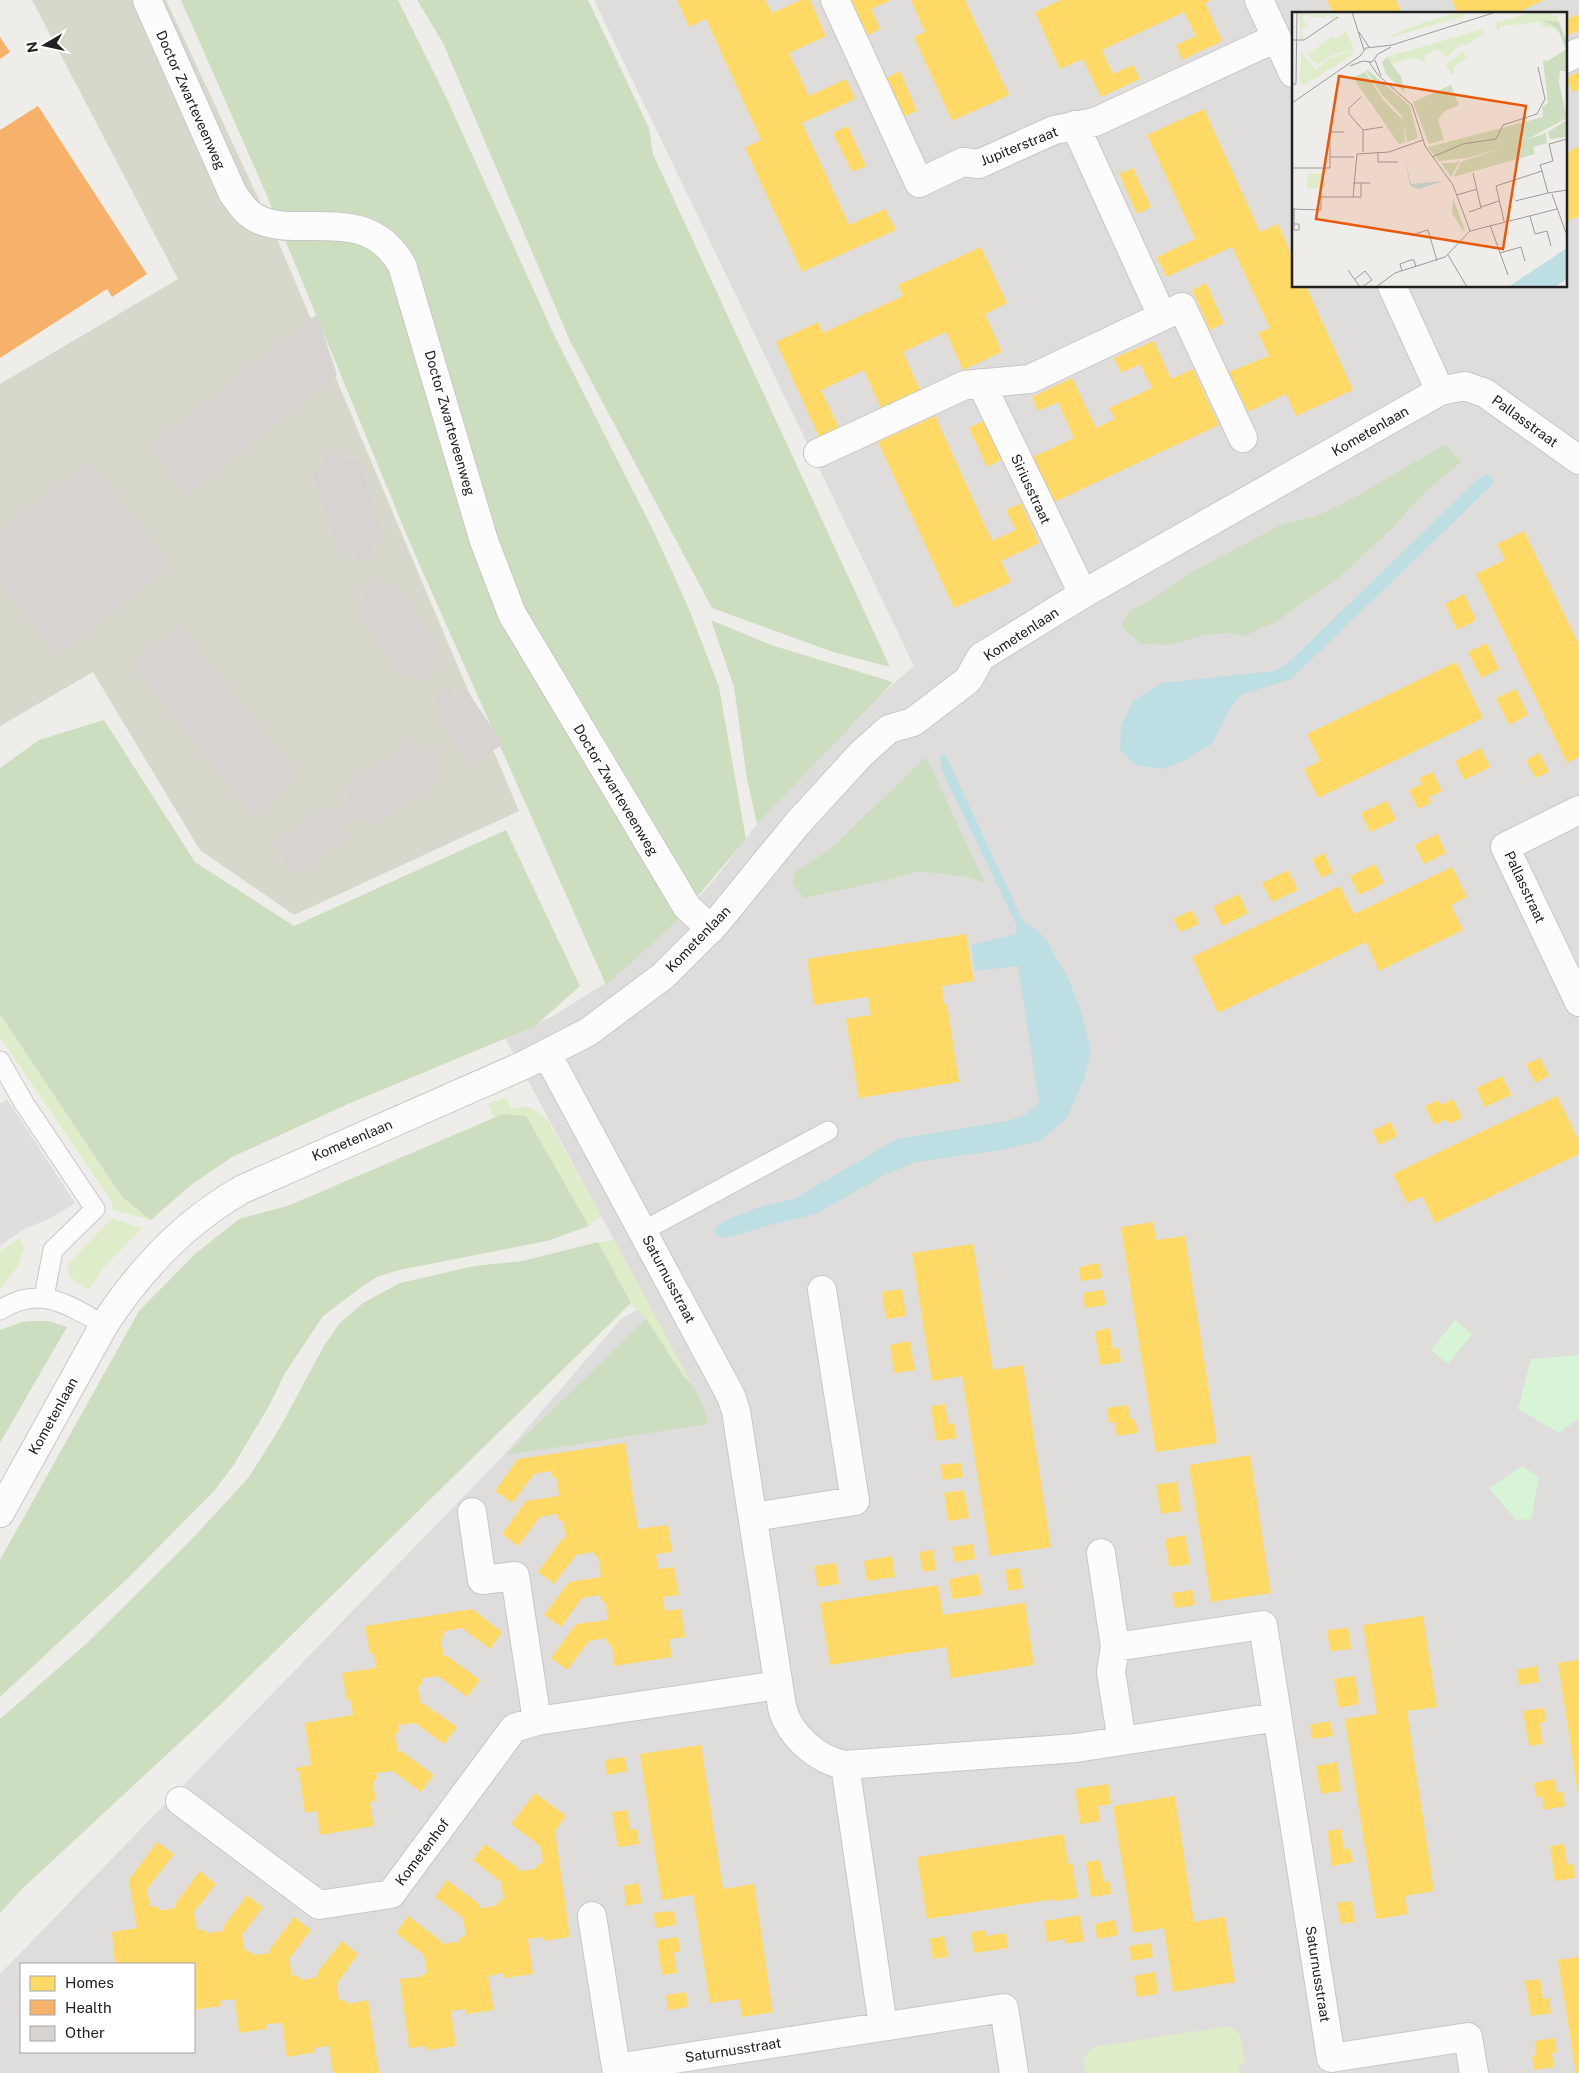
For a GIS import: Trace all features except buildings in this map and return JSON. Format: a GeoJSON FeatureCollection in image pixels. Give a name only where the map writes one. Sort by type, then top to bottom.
{"type":"FeatureCollection","features":[{"type":"Feature","properties":{"kind":"street","name":"Doctor Zwarteveenweg"},"geometry":{"type":"LineString","coordinates":[[147,0],[233,194],[248,213],[261,221],[282,226],[360,229],[384,241],[402,264],[484,541],[512,614],[687,907],[711,929]]}},
{"type":"Feature","properties":{"kind":"street","name":"Jupiterstraat"},"geometry":{"type":"LineString","coordinates":[[835,0],[919,183],[964,162],[979,164],[1054,130],[1095,122],[1276,38]]}},
{"type":"Feature","properties":{"kind":"street"},"geometry":{"type":"LineString","coordinates":[[1259,0],[1292,71]]}},
{"type":"Feature","properties":{"kind":"street"},"geometry":{"type":"LineString","coordinates":[[1566,58],[1579,52]]}},
{"type":"Feature","properties":{"kind":"street"},"geometry":{"type":"LineString","coordinates":[[1075,125],[1162,316]]}},
{"type":"Feature","properties":{"kind":"street"},"geometry":{"type":"LineString","coordinates":[[1393,288],[1440,391]]}},
{"type":"Feature","properties":{"kind":"street"},"geometry":{"type":"LineString","coordinates":[[818,454],[965,385],[1030,379],[1182,307],[1243,438]]}},
{"type":"Feature","properties":{"kind":"street","name":"Siriusstraat"},"geometry":{"type":"LineString","coordinates":[[982,383],[1067,565],[1083,594]]}},
{"type":"Feature","properties":{"kind":"street","name":"Pallasstraat"},"geometry":{"type":"LineString","coordinates":[[1440,391],[1465,386],[1485,393],[1579,460]]}},
{"type":"Feature","properties":{"kind":"street","name":"Kometenlaan"},"geometry":{"type":"LineString","coordinates":[[0,1513],[120,1299],[150,1265],[181,1235],[226,1199],[281,1171],[547,1054],[588,1032],[645,990],[685,956],[711,929],[797,824],[861,754],[889,729],[912,722],[968,680],[982,657],[1083,594],[1440,391]]}},
{"type":"Feature","properties":{"kind":"street","name":"Pallasstraat"},"geometry":{"type":"LineString","coordinates":[[1579,810],[1505,847],[1579,1002]]}},
{"type":"Feature","properties":{"kind":"street","name":"Saturnusstraat"},"geometry":{"type":"LineString","coordinates":[[547,1054],[731,1396],[736,1411],[778,1685],[784,1714],[798,1736],[826,1759],[845,1765],[1076,1748],[1278,1717]]}},
{"type":"Feature","properties":{"kind":"street"},"geometry":{"type":"LineString","coordinates":[[753,1517],[855,1501],[822,1290]]}},
{"type":"Feature","properties":{"kind":"street"},"geometry":{"type":"LineString","coordinates":[[472,1512],[482,1580],[515,1576],[537,1721]]}},
{"type":"Feature","properties":{"kind":"street"},"geometry":{"type":"LineString","coordinates":[[1101,1553],[1115,1647],[1111,1672],[1122,1741]]}},
{"type":"Feature","properties":{"kind":"street","name":"Saturnusstraat"},"geometry":{"type":"LineString","coordinates":[[1115,1647],[1263,1625],[1331,2058],[1468,2037],[1474,2073]]}},
{"type":"Feature","properties":{"kind":"street","name":"Kometenhof"},"geometry":{"type":"LineString","coordinates":[[180,1801],[319,1905],[391,1894],[514,1728],[537,1721],[778,1685]]}},
{"type":"Feature","properties":{"kind":"street"},"geometry":{"type":"LineString","coordinates":[[845,1765],[883,2026]]}},
{"type":"Feature","properties":{"kind":"street","name":"Saturnusstraat"},"geometry":{"type":"LineString","coordinates":[[592,1916],[616,2068],[1004,2008],[1014,2073]]}},
{"type":"Feature","properties":{"kind":"lane"},"geometry":{"type":"LineString","coordinates":[[0,1061],[24,1103],[95,1209],[53,1250],[44,1298]]}},
{"type":"Feature","properties":{"kind":"lane"},"geometry":{"type":"LineString","coordinates":[[643,1231],[828,1131]]}},
{"type":"Feature","properties":{"kind":"lane"},"geometry":{"type":"LineString","coordinates":[[0,1310],[19,1301],[44,1298],[64,1302],[104,1325]]}},
{"type":"Feature","properties":{"kind":"shaded area"},"geometry":{"type":"Polygon","coordinates":[[[32,0],[166,0],[275,234],[519,811],[294,915],[200,850],[93,672],[0,726],[0,384],[178,279],[32,0]]]}},
{"type":"Feature","properties":{"kind":"shaded area"},"geometry":{"type":"Polygon","coordinates":[[[594,0],[1579,0],[1579,2073],[0,2073],[0,1974],[503,1456],[621,1319],[648,1303],[505,1038],[553,1016],[607,982],[672,926],[715,879],[804,768],[879,696],[914,666],[594,0]]]}},
{"type":"Feature","properties":{"kind":"shaded area"},"geometry":{"type":"Polygon","coordinates":[[[7,1099],[75,1203],[51,1218],[24,1229],[0,1246],[0,1104],[7,1099]]]}},
{"type":"Feature","properties":{"kind":"green space"},"geometry":{"type":"Polygon","coordinates":[[[181,0],[398,0],[447,99],[554,335],[655,534],[689,609],[719,687],[746,839],[674,924],[606,985],[410,543],[265,191],[181,0]]]}},
{"type":"Feature","properties":{"kind":"green space"},"geometry":{"type":"Polygon","coordinates":[[[417,0],[588,0],[649,128],[653,154],[890,667],[833,652],[712,608],[570,341],[443,43],[417,0]]]}},
{"type":"Feature","properties":{"kind":"green space"},"geometry":{"type":"Polygon","coordinates":[[[1446,444],[1461,462],[1426,491],[1393,527],[1343,574],[1277,621],[1244,636],[1231,633],[1204,635],[1170,645],[1140,644],[1121,626],[1130,611],[1156,597],[1190,573],[1283,524],[1316,516],[1350,500],[1446,444]]]}},
{"type":"Feature","properties":{"kind":"green space"},"geometry":{"type":"Polygon","coordinates":[[[711,620],[771,645],[893,682],[757,824],[747,779],[734,687],[711,620]]]}},
{"type":"Feature","properties":{"kind":"green space"},"geometry":{"type":"Polygon","coordinates":[[[104,720],[195,862],[294,926],[506,830],[580,986],[535,1026],[348,1104],[232,1157],[191,1185],[151,1220],[122,1197],[0,1014],[0,768],[39,740],[104,720]]]}},
{"type":"Feature","properties":{"kind":"green space"},"geometry":{"type":"Polygon","coordinates":[[[926,757],[985,883],[967,877],[919,871],[804,898],[793,884],[794,873],[828,851],[926,757]]]}},
{"type":"Feature","properties":{"kind":"green space"},"geometry":{"type":"Polygon","coordinates":[[[0,1014],[122,1197],[151,1220],[113,1210],[112,1202],[0,1037],[0,1014]]]}},
{"type":"Feature","properties":{"kind":"green space"},"geometry":{"type":"Polygon","coordinates":[[[506,1097],[512,1109],[525,1106],[547,1119],[601,1216],[589,1226],[526,1116],[503,1114],[494,1118],[488,1104],[506,1097]]]}},
{"type":"Feature","properties":{"kind":"green space"},"geometry":{"type":"Polygon","coordinates":[[[503,1114],[526,1116],[589,1226],[547,1241],[399,1270],[377,1277],[323,1316],[285,1373],[269,1406],[233,1466],[214,1491],[128,1578],[0,1697],[0,1560],[139,1311],[195,1254],[239,1219],[290,1205],[503,1114]]]}},
{"type":"Feature","properties":{"kind":"green space"},"geometry":{"type":"Polygon","coordinates":[[[112,1218],[142,1228],[105,1266],[89,1290],[76,1283],[70,1277],[69,1263],[112,1218]]]}},
{"type":"Feature","properties":{"kind":"green space"},"geometry":{"type":"Polygon","coordinates":[[[19,1238],[24,1248],[19,1265],[0,1289],[0,1251],[19,1238]]]}},
{"type":"Feature","properties":{"kind":"green space"},"geometry":{"type":"Polygon","coordinates":[[[614,1240],[692,1384],[684,1377],[646,1319],[631,1303],[598,1242],[614,1240]]]}},
{"type":"Feature","properties":{"kind":"green space"},"geometry":{"type":"Polygon","coordinates":[[[598,1242],[631,1303],[219,1706],[22,1889],[0,1913],[0,1719],[86,1644],[190,1541],[249,1477],[279,1429],[324,1346],[339,1324],[363,1303],[400,1283],[474,1266],[522,1261],[598,1242]]]}},
{"type":"Feature","properties":{"kind":"green space"},"geometry":{"type":"Polygon","coordinates":[[[646,1319],[684,1377],[697,1392],[708,1424],[506,1455],[646,1319]]]}},
{"type":"Feature","properties":{"kind":"green space"},"geometry":{"type":"Polygon","coordinates":[[[1455,1320],[1472,1334],[1448,1364],[1431,1350],[1455,1320]]]}},
{"type":"Feature","properties":{"kind":"green space"},"geometry":{"type":"Polygon","coordinates":[[[48,1321],[67,1327],[0,1443],[0,1330],[22,1322],[48,1321]]]}},
{"type":"Feature","properties":{"kind":"green space"},"geometry":{"type":"Polygon","coordinates":[[[1579,1355],[1579,1418],[1559,1433],[1518,1409],[1531,1359],[1579,1355]]]}},
{"type":"Feature","properties":{"kind":"green space"},"geometry":{"type":"Polygon","coordinates":[[[1523,1466],[1539,1478],[1531,1519],[1516,1520],[1489,1488],[1523,1466]]]}},
{"type":"Feature","properties":{"kind":"green space"},"geometry":{"type":"Polygon","coordinates":[[[1230,2026],[1240,2035],[1245,2064],[1238,2065],[1239,2073],[1085,2073],[1083,2059],[1093,2047],[1230,2026]]]}},
{"type":"Feature","properties":{"kind":"water"},"geometry":{"type":"Polygon","coordinates":[[[1486,475],[1492,476],[1493,484],[1291,679],[1241,695],[1230,708],[1213,743],[1186,760],[1162,769],[1135,765],[1120,750],[1121,727],[1133,701],[1161,683],[1274,671],[1288,663],[1478,479],[1486,475]]]}},
{"type":"Feature","properties":{"kind":"water"},"geometry":{"type":"Polygon","coordinates":[[[945,754],[1024,923],[1038,930],[1048,943],[1068,978],[1081,1011],[1091,1051],[1084,1079],[1067,1118],[1040,1141],[1001,1150],[916,1162],[884,1175],[816,1214],[726,1238],[715,1235],[716,1227],[726,1220],[766,1205],[794,1199],[897,1139],[1008,1121],[1025,1115],[1039,1103],[1018,966],[975,971],[971,945],[1016,934],[1016,924],[941,768],[940,756],[945,754]]]}}]}
